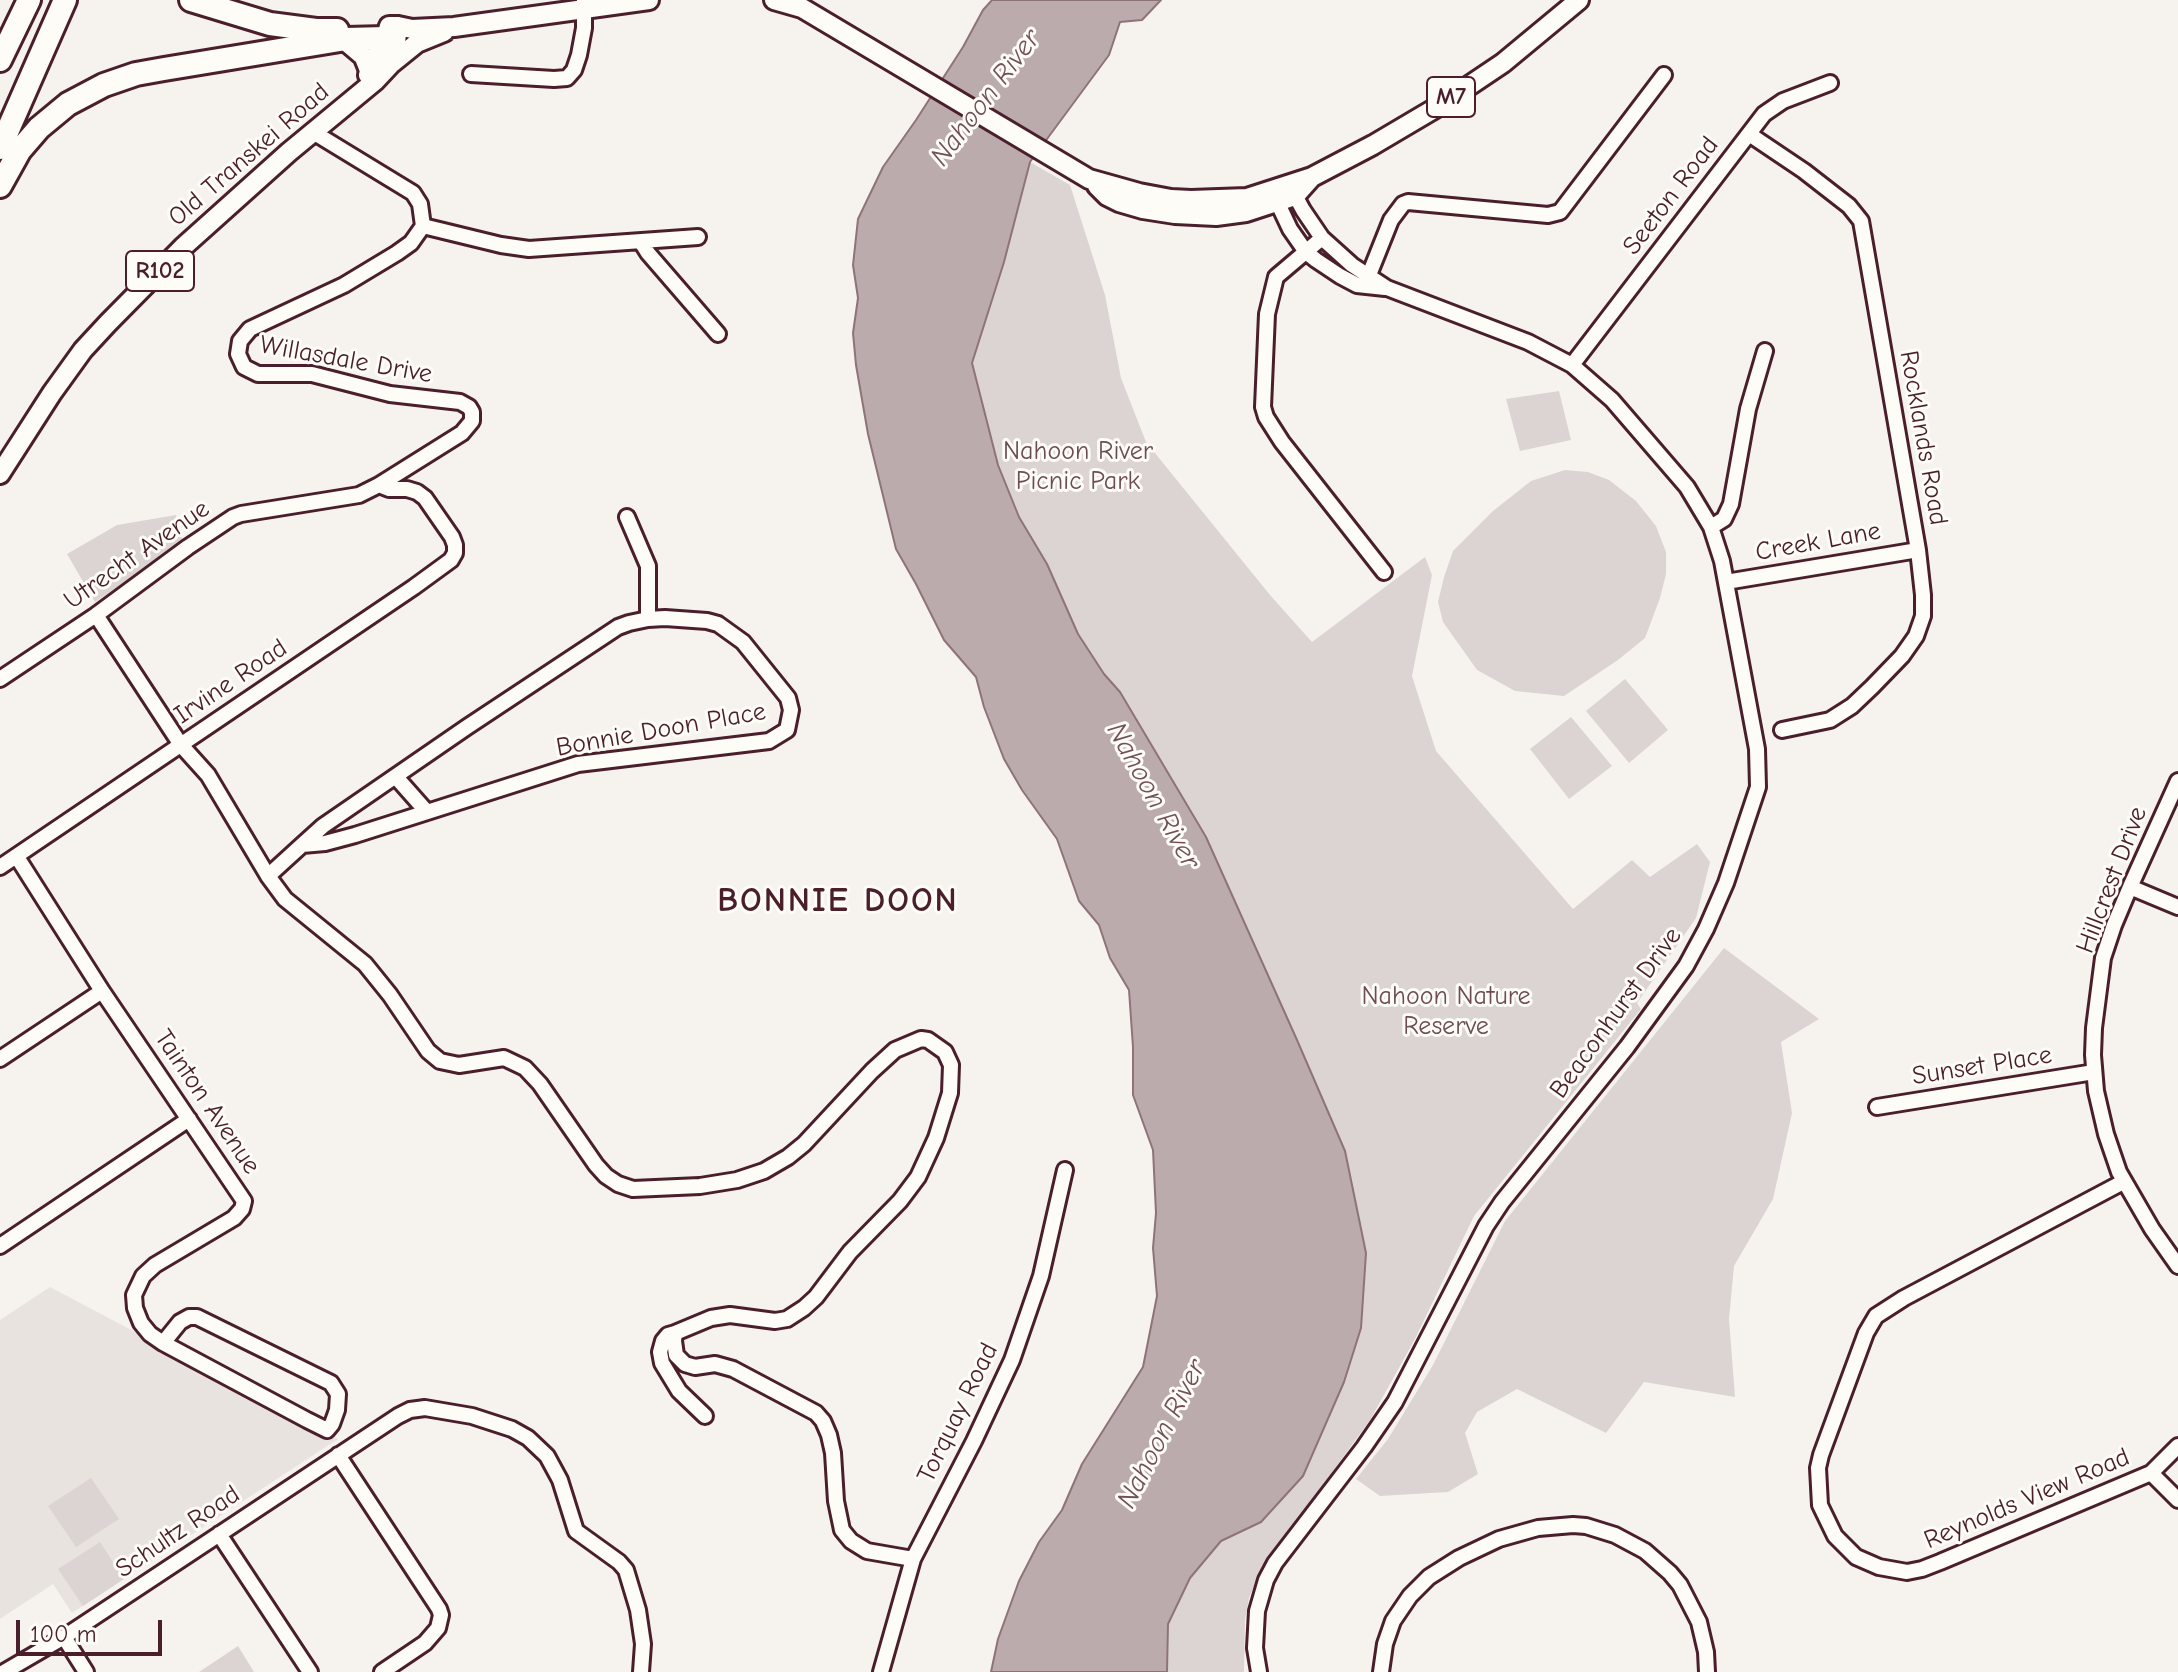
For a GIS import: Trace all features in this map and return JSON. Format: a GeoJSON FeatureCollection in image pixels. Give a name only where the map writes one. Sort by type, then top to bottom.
{"type":"FeatureCollection","features":[{"type":"Feature","properties":{"kind":"highway"},"geometry":{"type":"LineString","coordinates":[[0,60],[29,0]]}},
{"type":"Feature","properties":{"kind":"highway"},"geometry":{"type":"LineString","coordinates":[[0,148],[65,0]]}},
{"type":"Feature","properties":{"kind":"highway"},"geometry":{"type":"LineString","coordinates":[[191,0],[245,18],[289,27],[396,31]]}},
{"type":"Feature","properties":{"kind":"highway"},"geometry":{"type":"LineString","coordinates":[[0,186],[20,150],[39,128],[68,104],[96,89],[136,74],[396,31]]}},
{"type":"Feature","properties":{"kind":"highway"},"geometry":{"type":"LineString","coordinates":[[346,39],[380,67]]}},
{"type":"Feature","properties":{"kind":"main road"},"geometry":{"type":"LineString","coordinates":[[396,31],[454,27],[585,4],[649,0]]}},
{"type":"Feature","properties":{"kind":"main road"},"geometry":{"type":"LineString","coordinates":[[774,0],[803,4],[825,23],[1089,179],[1171,199],[1247,198],[1283,193]]}},
{"type":"Feature","properties":{"kind":"main road","name":"M7"},"geometry":{"type":"LineString","coordinates":[[1283,193],[1439,106],[1503,63],[1579,0]]}},
{"type":"Feature","properties":{"kind":"main road"},"geometry":{"type":"LineString","coordinates":[[380,67],[417,43],[454,27]]}},
{"type":"Feature","properties":{"kind":"main road","name":"Old Transkei Road"},"geometry":{"type":"LineString","coordinates":[[0,474],[83,350],[183,247],[353,98],[380,67],[396,31]]}},
{"type":"Feature","properties":{"kind":"street"},"geometry":{"type":"LineString","coordinates":[[471,74],[567,78],[574,70],[579,55],[585,4]]}},
{"type":"Feature","properties":{"kind":"street"},"geometry":{"type":"LineString","coordinates":[[1369,275],[1391,220],[1403,204],[1548,215],[1560,212],[1664,75]]}},
{"type":"Feature","properties":{"kind":"street","name":"Seeton Road"},"geometry":{"type":"LineString","coordinates":[[1572,365],[1769,110],[1783,101],[1830,83]]}},
{"type":"Feature","properties":{"kind":"street"},"geometry":{"type":"LineString","coordinates":[[313,132],[413,193],[420,204],[423,226],[529,249],[698,237]]}},
{"type":"Feature","properties":{"kind":"street","name":"Rocklands Road"},"geometry":{"type":"LineString","coordinates":[[1749,134],[1804,171],[1849,206],[1861,221],[1918,550],[1923,610],[1910,646],[1872,687],[1841,714],[1830,720],[1782,730]]}},
{"type":"Feature","properties":{"kind":"street","name":"Beaconhurst Drive"},"geometry":{"type":"LineString","coordinates":[[1283,193],[1290,229],[1306,252],[1357,285],[1387,288]]}},
{"type":"Feature","properties":{"kind":"street","name":"Beaconhurst Drive"},"geometry":{"type":"LineString","coordinates":[[1259,1672],[1255,1648],[1257,1611],[1260,1596],[1275,1563],[1395,1402],[1486,1226],[1502,1202],[1627,1047],[1686,966],[1721,895],[1758,787],[1757,749],[1726,582],[1711,527],[1687,487],[1612,400],[1572,365],[1528,342],[1387,288],[1341,257],[1283,193]]}},
{"type":"Feature","properties":{"kind":"street","name":"Willasdale Drive"},"geometry":{"type":"LineString","coordinates":[[379,485],[462,433],[472,421],[469,407],[460,402],[390,394],[312,374],[253,373],[241,362],[239,346],[243,336],[255,327],[344,285],[397,253],[411,243],[423,226]]}},
{"type":"Feature","properties":{"kind":"street"},"geometry":{"type":"LineString","coordinates":[[1322,238],[1276,277],[1267,314],[1263,407],[1282,442],[1384,572]]}},
{"type":"Feature","properties":{"kind":"street"},"geometry":{"type":"LineString","coordinates":[[641,242],[718,334]]}},
{"type":"Feature","properties":{"kind":"street"},"geometry":{"type":"LineString","coordinates":[[1711,527],[1724,519],[1731,504],[1748,409],[1765,351]]}},
{"type":"Feature","properties":{"kind":"street","name":"Utrecht Avenue"},"geometry":{"type":"LineString","coordinates":[[0,679],[233,517],[359,495],[379,485],[417,492],[441,519]]}},
{"type":"Feature","properties":{"kind":"street"},"geometry":{"type":"LineString","coordinates":[[627,517],[648,566],[648,619]]}},
{"type":"Feature","properties":{"kind":"street","name":"Irvine Road"},"geometry":{"type":"LineString","coordinates":[[0,867],[451,560],[455,545],[441,519]]}},
{"type":"Feature","properties":{"kind":"street","name":"Creek Lane"},"geometry":{"type":"LineString","coordinates":[[1726,582],[1918,550]]}},
{"type":"Feature","properties":{"kind":"street"},"geometry":{"type":"LineString","coordinates":[[96,615],[181,745],[208,775],[285,899],[365,964],[428,1051],[445,1063],[459,1065],[497,1058],[520,1063],[540,1084],[601,1172],[612,1181],[633,1189],[661,1189],[716,1184],[764,1171],[804,1144],[895,1050],[921,1039],[928,1040],[945,1052],[951,1065],[950,1093],[936,1138],[918,1177],[900,1201],[850,1252],[816,1297],[787,1319],[717,1317],[668,1335],[663,1341],[660,1352],[662,1363],[679,1391],[705,1416]]}},
{"type":"Feature","properties":{"kind":"street","name":"Bonnie Doon Place"},"geometry":{"type":"LineString","coordinates":[[268,876],[302,845],[323,826],[618,627],[648,619],[718,624],[743,642],[788,698],[791,710],[787,730],[769,741],[578,764],[325,843],[302,845]]}},
{"type":"Feature","properties":{"kind":"street"},"geometry":{"type":"LineString","coordinates":[[396,777],[427,812]]}},
{"type":"Feature","properties":{"kind":"street","name":"Hillcrest Drive"},"geometry":{"type":"LineString","coordinates":[[2178,781],[2114,925],[2103,958],[2094,1028],[2094,1072],[2106,1134],[2123,1182],[2178,1266]]}},
{"type":"Feature","properties":{"kind":"street","name":"Tainton Avenue"},"geometry":{"type":"LineString","coordinates":[[17,857],[102,991],[244,1203],[234,1218],[155,1265],[143,1276],[134,1295],[138,1317],[144,1328],[163,1343],[327,1430],[332,1424],[338,1401],[337,1391],[331,1383],[197,1317],[180,1322],[163,1343]]}},
{"type":"Feature","properties":{"kind":"street"},"geometry":{"type":"LineString","coordinates":[[2130,887],[2178,907]]}},
{"type":"Feature","properties":{"kind":"street"},"geometry":{"type":"LineString","coordinates":[[0,1059],[102,991]]}},
{"type":"Feature","properties":{"kind":"street","name":"Sunset Place"},"geometry":{"type":"LineString","coordinates":[[1877,1107],[2094,1072]]}},
{"type":"Feature","properties":{"kind":"street"},"geometry":{"type":"LineString","coordinates":[[0,1246],[189,1119]]}},
{"type":"Feature","properties":{"kind":"street","name":"Torquay Road"},"geometry":{"type":"LineString","coordinates":[[881,1672],[913,1559],[1012,1360],[1041,1276],[1065,1170]]}},
{"type":"Feature","properties":{"kind":"street","name":"Reynolds View Road"},"geometry":{"type":"LineString","coordinates":[[2123,1182],[1913,1293],[1876,1316],[1866,1333],[1821,1455],[1818,1468],[1820,1505],[1829,1526],[1845,1547],[1868,1563],[1907,1572],[1940,1562],[2151,1473],[2178,1446]]}},
{"type":"Feature","properties":{"kind":"street"},"geometry":{"type":"LineString","coordinates":[[675,1333],[675,1351],[685,1364],[695,1367],[722,1365],[749,1376],[816,1413],[829,1435],[837,1516],[842,1530],[851,1541],[867,1551],[913,1559]]}},
{"type":"Feature","properties":{"kind":"street","name":"Schultz Road"},"geometry":{"type":"LineString","coordinates":[[4,1672],[64,1637],[398,1416],[416,1409],[435,1409],[472,1416],[512,1429],[538,1445],[554,1465],[576,1531],[626,1570],[638,1610],[643,1644],[641,1672]]}},
{"type":"Feature","properties":{"kind":"street"},"geometry":{"type":"LineString","coordinates":[[338,1455],[441,1615],[432,1636],[382,1672]]}},
{"type":"Feature","properties":{"kind":"street"},"geometry":{"type":"LineString","coordinates":[[2151,1473],[2178,1500]]}},
{"type":"Feature","properties":{"kind":"street"},"geometry":{"type":"LineString","coordinates":[[1381,1672],[1385,1644],[1393,1621],[1410,1596],[1429,1577],[1499,1539],[1538,1528],[1573,1525],[1615,1535],[1645,1551],[1670,1573],[1680,1585],[1699,1622],[1707,1672]]}},
{"type":"Feature","properties":{"kind":"street"},"geometry":{"type":"LineString","coordinates":[[219,1534],[310,1672]]}},
{"type":"Feature","properties":{"kind":"street"},"geometry":{"type":"LineString","coordinates":[[64,1637],[86,1672]]}},
{"type":"Feature","properties":{"kind":"shaded area"},"geometry":{"type":"Polygon","coordinates":[[[50,1287],[338,1439],[72,1613],[53,1584],[0,1619],[0,1320],[50,1287]]]}},
{"type":"Feature","properties":{"kind":"green space","name":"Nahoon Nature Reserve"},"geometry":{"type":"Polygon","coordinates":[[[1030,162],[1070,185],[1105,295],[1121,378],[1146,442],[1312,642],[1425,557],[1432,575],[1412,676],[1436,751],[1573,909],[1632,860],[1650,877],[1697,844],[1710,862],[1696,918],[1637,1003],[1641,1009],[1474,1216],[1415,1339],[1370,1420],[1261,1570],[1249,1598],[1245,1620],[1244,1672],[1167,1672],[1168,1624],[1190,1578],[1221,1541],[1261,1522],[1366,1253],[1345,1151],[1206,837],[1120,692],[1104,674],[1078,634],[1047,564],[1019,517],[998,465],[972,363],[1004,262],[1030,162]]]}},
{"type":"Feature","properties":{"kind":"green space"},"geometry":{"type":"Polygon","coordinates":[[[1559,391],[1571,440],[1520,451],[1506,399],[1559,391]]]}},
{"type":"Feature","properties":{"kind":"green space"},"geometry":{"type":"Polygon","coordinates":[[[1565,470],[1588,472],[1609,480],[1636,501],[1656,526],[1666,552],[1666,574],[1645,638],[1618,660],[1564,696],[1515,691],[1477,670],[1443,622],[1438,602],[1453,551],[1493,511],[1531,481],[1565,470]]]}},
{"type":"Feature","properties":{"kind":"green space"},"geometry":{"type":"Polygon","coordinates":[[[176,515],[183,543],[95,602],[67,554],[117,525],[176,515]]]}},
{"type":"Feature","properties":{"kind":"green space"},"geometry":{"type":"Polygon","coordinates":[[[1625,679],[1668,730],[1629,763],[1586,711],[1625,679]]]}},
{"type":"Feature","properties":{"kind":"green space"},"geometry":{"type":"Polygon","coordinates":[[[1571,717],[1612,766],[1569,799],[1530,749],[1571,717]]]}},
{"type":"Feature","properties":{"kind":"green space"},"geometry":{"type":"Polygon","coordinates":[[[1724,948],[1819,1019],[1781,1042],[1792,1113],[1773,1199],[1734,1266],[1729,1319],[1735,1397],[1644,1382],[1606,1433],[1517,1389],[1477,1412],[1465,1433],[1478,1474],[1448,1492],[1380,1496],[1356,1479],[1388,1439],[1433,1365],[1505,1221],[1724,948]]]}},
{"type":"Feature","properties":{"kind":"green space"},"geometry":{"type":"Polygon","coordinates":[[[91,1478],[119,1519],[76,1547],[48,1506],[91,1478]]]}},
{"type":"Feature","properties":{"kind":"green space"},"geometry":{"type":"Polygon","coordinates":[[[100,1542],[124,1579],[83,1606],[58,1569],[100,1542]]]}},
{"type":"Feature","properties":{"kind":"green space"},"geometry":{"type":"Polygon","coordinates":[[[238,1646],[254,1672],[199,1672],[238,1646]]]}},
{"type":"Feature","properties":{"kind":"water","name":"Nahoon River"},"geometry":{"type":"Polygon","coordinates":[[[992,0],[1161,0],[1142,20],[1120,22],[1109,55],[1030,162],[1004,262],[972,363],[998,465],[1019,517],[1047,564],[1078,634],[1104,674],[1120,692],[1206,837],[1297,1040],[1345,1151],[1366,1253],[1361,1328],[1344,1382],[1303,1476],[1261,1522],[1221,1541],[1190,1578],[1168,1624],[1167,1672],[991,1672],[998,1639],[1019,1581],[1039,1542],[1062,1510],[1082,1464],[1143,1367],[1157,1296],[1153,1248],[1156,1213],[1153,1150],[1133,1095],[1129,990],[1110,958],[1099,925],[1079,901],[1057,839],[1004,759],[976,677],[944,640],[896,549],[868,434],[856,365],[853,333],[858,298],[853,265],[858,219],[883,167],[992,0]]]}},
{"type":"Feature","properties":{"kind":"district","name":"BONNIE DOON"},"geometry":{"type":"Point","coordinates":[838,901]}},
{"type":"Feature","properties":{"kind":"park label","name":"Nahoon River Picnic Park"},"geometry":{"type":"Point","coordinates":[1078,467]}}]}
